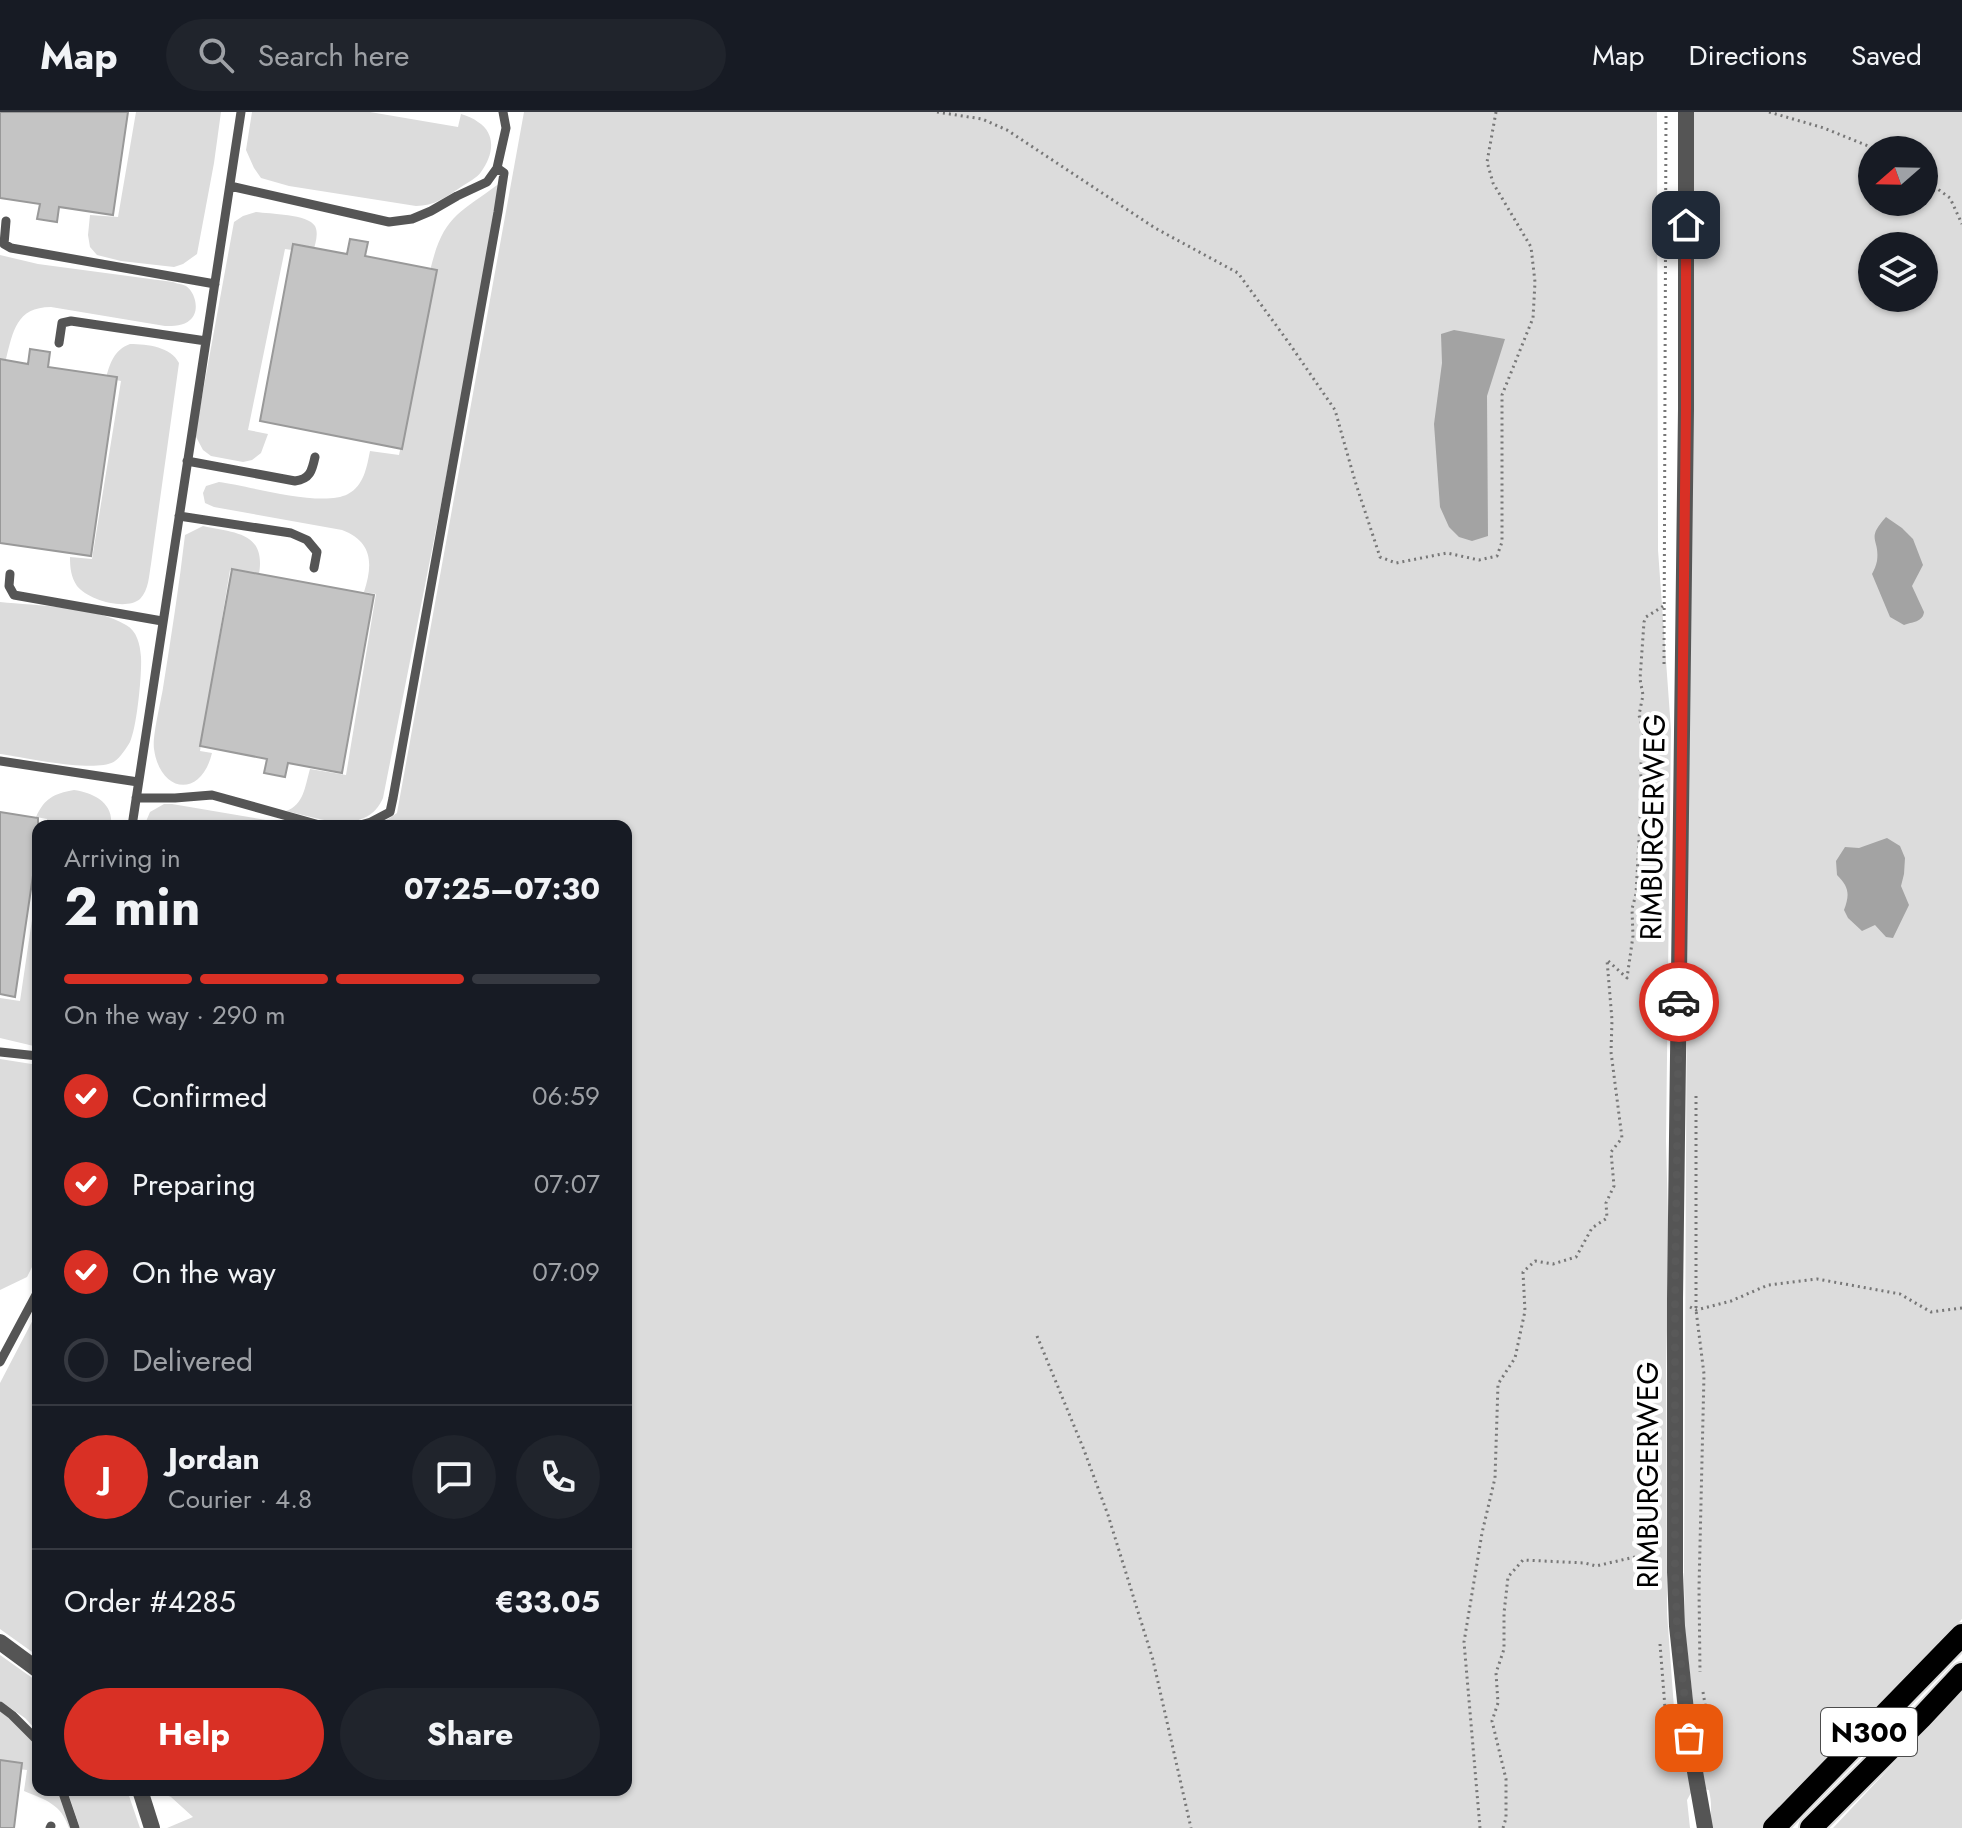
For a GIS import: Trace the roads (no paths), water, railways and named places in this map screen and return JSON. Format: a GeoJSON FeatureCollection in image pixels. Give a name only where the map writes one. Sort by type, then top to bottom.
{"type":"FeatureCollection","features":[{"type":"Feature","properties":{"kind":"highway","name":"N300"},"geometry":{"type":"LineString","coordinates":[[1774,1828],[1962,1635]]}},
{"type":"Feature","properties":{"kind":"highway","name":"N300"},"geometry":{"type":"LineString","coordinates":[[1811,1828],[1962,1674]]}},
{"type":"Feature","properties":{"kind":"street","name":"RIMBURGERWEG"},"geometry":{"type":"LineString","coordinates":[[1686,112],[1686,409],[1675,1299],[1676,1578],[1677,1626],[1689,1738],[1705,1828]]}},
{"type":"Feature","properties":{"kind":"street"},"geometry":{"type":"LineString","coordinates":[[0,1642],[32,1666]]}},
{"type":"Feature","properties":{"kind":"street"},"geometry":{"type":"LineString","coordinates":[[142,1796],[152,1828]]}},
{"type":"Feature","properties":{"kind":"lane"},"geometry":{"type":"LineString","coordinates":[[133,820],[241,112]]}},
{"type":"Feature","properties":{"kind":"lane"},"geometry":{"type":"LineString","coordinates":[[230,186],[389,222],[412,219],[487,182],[497,168],[506,128],[503,112]]}},
{"type":"Feature","properties":{"kind":"lane"},"geometry":{"type":"LineString","coordinates":[[375,820],[390,812],[393,798],[498,212],[504,173],[497,168]]}},
{"type":"Feature","properties":{"kind":"lane"},"geometry":{"type":"LineString","coordinates":[[6,221],[4,244],[11,248],[215,284]]}},
{"type":"Feature","properties":{"kind":"lane"},"geometry":{"type":"LineString","coordinates":[[59,343],[62,323],[71,321],[206,341]]}},
{"type":"Feature","properties":{"kind":"lane"},"geometry":{"type":"LineString","coordinates":[[187,461],[295,481],[304,480],[309,475],[315,457]]}},
{"type":"Feature","properties":{"kind":"lane"},"geometry":{"type":"LineString","coordinates":[[179,516],[291,533],[307,540],[317,552],[314,568]]}},
{"type":"Feature","properties":{"kind":"lane"},"geometry":{"type":"LineString","coordinates":[[10,574],[9,586],[14,595],[162,621]]}},
{"type":"Feature","properties":{"kind":"lane"},"geometry":{"type":"LineString","coordinates":[[0,761],[138,782]]}},
{"type":"Feature","properties":{"kind":"lane"},"geometry":{"type":"LineString","coordinates":[[136,798],[212,795],[302,820]]}},
{"type":"Feature","properties":{"kind":"lane"},"geometry":{"type":"LineString","coordinates":[[0,1052],[32,1055]]}},
{"type":"Feature","properties":{"kind":"lane"},"geometry":{"type":"LineString","coordinates":[[0,1362],[32,1302]]}},
{"type":"Feature","properties":{"kind":"lane"},"geometry":{"type":"LineString","coordinates":[[0,1706],[32,1735]]}},
{"type":"Feature","properties":{"kind":"lane"},"geometry":{"type":"LineString","coordinates":[[64,1796],[75,1828]]}}]}
